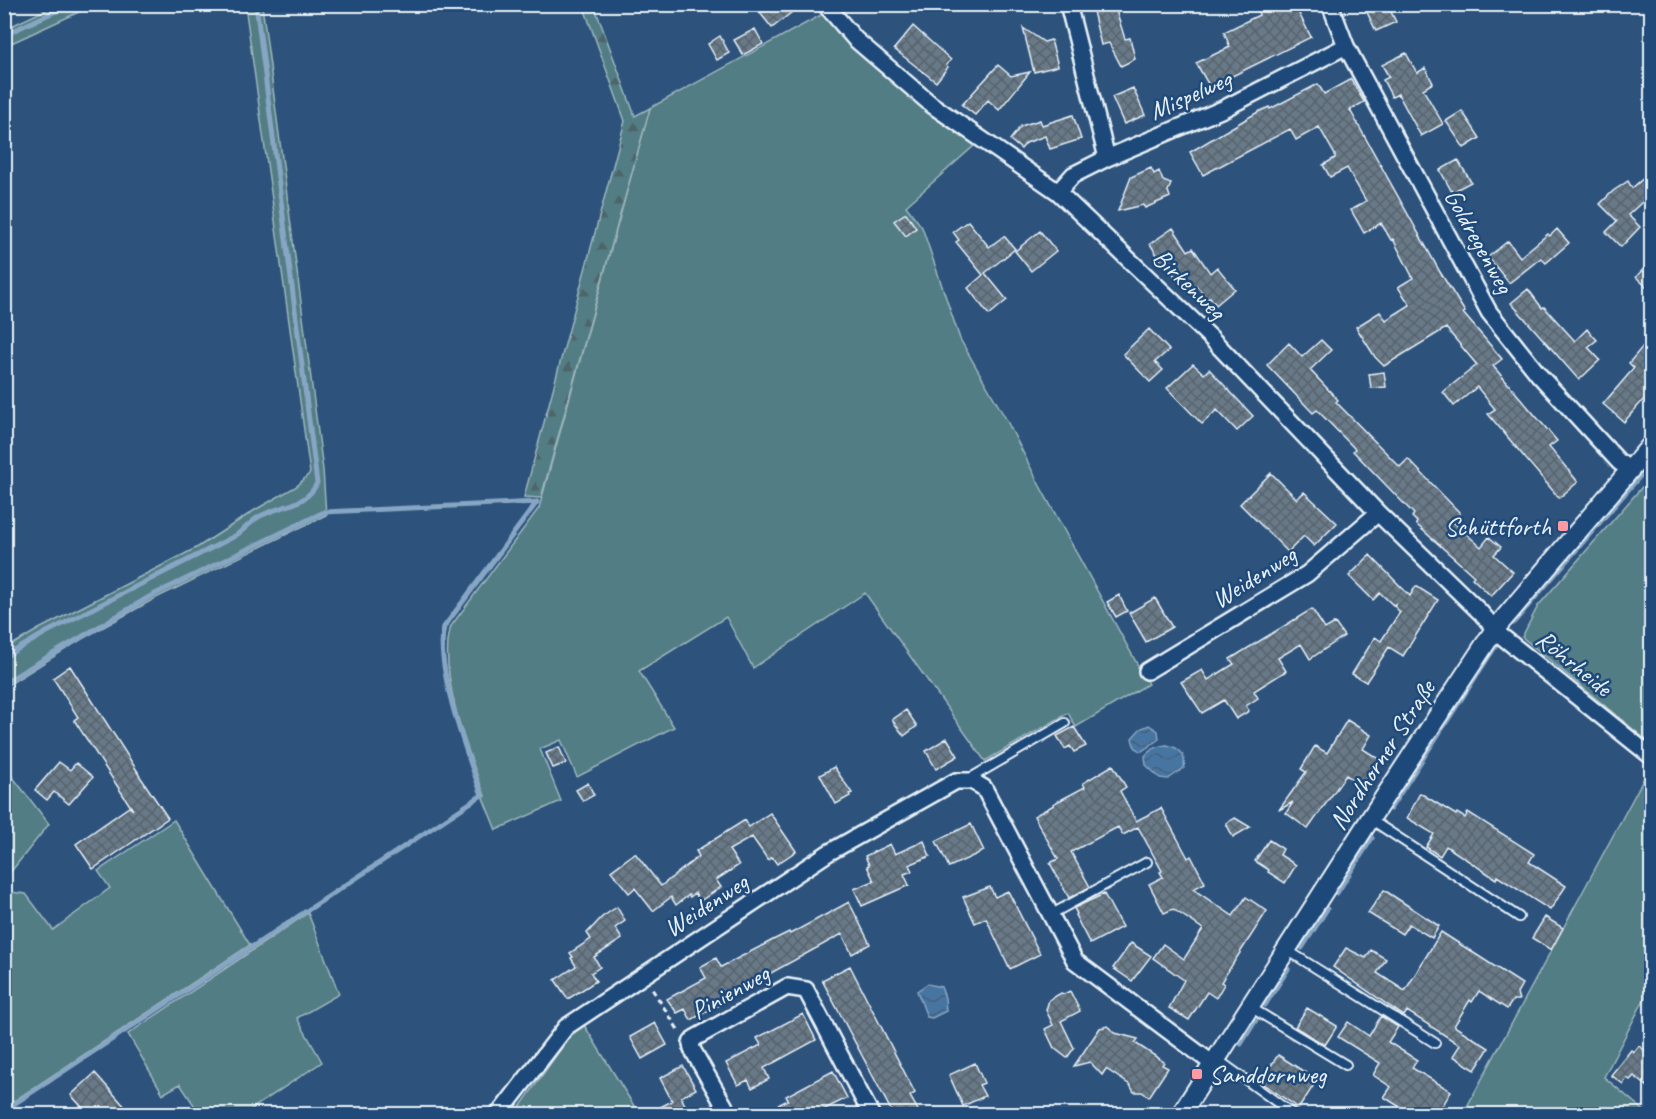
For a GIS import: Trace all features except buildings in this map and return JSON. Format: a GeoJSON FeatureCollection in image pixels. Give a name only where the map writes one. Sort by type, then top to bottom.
{"type":"FeatureCollection","features":[{"type":"Feature","properties":{"kind":"street","name":"Birkenweg"},"geometry":{"type":"LineString","coordinates":[[825,4],[855,39],[932,105],[1058,192],[1209,336],[1378,513],[1495,629]]}},
{"type":"Feature","properties":{"kind":"street"},"geometry":{"type":"LineString","coordinates":[[1068,4],[1107,158]]}},
{"type":"Feature","properties":{"kind":"street","name":"Goldregenweg"},"geometry":{"type":"LineString","coordinates":[[1330,4],[1346,46],[1490,312],[1539,375],[1629,470]]}},
{"type":"Feature","properties":{"kind":"street","name":"Mispelweg"},"geometry":{"type":"LineString","coordinates":[[1058,192],[1072,175],[1223,109],[1346,46]]}},
{"type":"Feature","properties":{"kind":"street","name":"Nordhorner Straße"},"geometry":{"type":"LineString","coordinates":[[1181,1114],[1495,629],[1652,444]]}},
{"type":"Feature","properties":{"kind":"street","name":"Weidenweg"},"geometry":{"type":"LineString","coordinates":[[1148,671],[1307,574],[1378,513]]}},
{"type":"Feature","properties":{"kind":"street","name":"Röhrheide"},"geometry":{"type":"LineString","coordinates":[[1495,629],[1652,757]]}},
{"type":"Feature","properties":{"kind":"street","name":"Weidenweg"},"geometry":{"type":"LineString","coordinates":[[499,1114],[566,1027],[828,853],[956,781],[972,781]]}},
{"type":"Feature","properties":{"kind":"street"},"geometry":{"type":"LineString","coordinates":[[972,781],[984,788],[1075,961],[1215,1062]]}},
{"type":"Feature","properties":{"kind":"street","name":"Pinienweg"},"geometry":{"type":"LineString","coordinates":[[729,1114],[692,1049],[691,1043],[695,1038],[787,987],[806,990],[872,1114]]}},
{"type":"Feature","properties":{"kind":"lane"},"geometry":{"type":"LineString","coordinates":[[972,781],[974,776],[1065,723]]}},
{"type":"Feature","properties":{"kind":"lane"},"geometry":{"type":"LineString","coordinates":[[1370,819],[1519,917]]}},
{"type":"Feature","properties":{"kind":"lane"},"geometry":{"type":"LineString","coordinates":[[1050,915],[1147,862]]}},
{"type":"Feature","properties":{"kind":"lane"},"geometry":{"type":"LineString","coordinates":[[1287,950],[1435,1043]]}},
{"type":"Feature","properties":{"kind":"lane"},"geometry":{"type":"LineString","coordinates":[[1250,1007],[1346,1065]]}},
{"type":"Feature","properties":{"kind":"lane"},"geometry":{"type":"LineString","coordinates":[[1215,1062],[1293,1114]]}},
{"type":"Feature","properties":{"kind":"path"},"geometry":{"type":"LineString","coordinates":[[644,975],[683,1038],[691,1043]]}},
{"type":"Feature","properties":{"kind":"green space"},"geometry":{"type":"Polygon","coordinates":[[[56,5],[94,5],[5,46],[5,29],[56,5]]]}},
{"type":"Feature","properties":{"kind":"green space"},"geometry":{"type":"Polygon","coordinates":[[[245,5],[262,5],[323,470],[326,515],[154,599],[82,639],[5,687],[5,649],[198,547],[297,486],[310,473],[245,5]]]}},
{"type":"Feature","properties":{"kind":"green space"},"geometry":{"type":"Polygon","coordinates":[[[583,5],[594,5],[635,116],[650,108],[541,498],[524,497],[625,121],[583,5]]]}},
{"type":"Feature","properties":{"kind":"green space"},"geometry":{"type":"Polygon","coordinates":[[[823,14],[895,84],[975,145],[906,206],[922,227],[960,339],[1006,419],[1148,684],[1076,727],[1068,713],[985,761],[865,593],[753,668],[726,617],[639,671],[674,727],[577,777],[561,740],[540,749],[561,801],[496,830],[483,798],[485,796],[456,712],[448,666],[451,626],[539,508],[650,108],[823,14]]]}},
{"type":"Feature","properties":{"kind":"green space"},"geometry":{"type":"Polygon","coordinates":[[[1642,487],[1652,493],[1651,744],[1522,637],[1538,606],[1642,487]]]}},
{"type":"Feature","properties":{"kind":"green space"},"geometry":{"type":"Polygon","coordinates":[[[1651,765],[1651,986],[1604,1077],[1648,1114],[1463,1114],[1651,765]]]}},
{"type":"Feature","properties":{"kind":"green space"},"geometry":{"type":"Polygon","coordinates":[[[5,767],[49,824],[5,879],[5,767]]]}},
{"type":"Feature","properties":{"kind":"green space"},"geometry":{"type":"Polygon","coordinates":[[[174,820],[250,945],[11,1103],[5,1101],[5,896],[11,892],[26,894],[53,930],[110,888],[98,871],[174,820]]]}},
{"type":"Feature","properties":{"kind":"green space"},"geometry":{"type":"Polygon","coordinates":[[[308,913],[339,994],[297,1018],[322,1062],[244,1114],[200,1114],[180,1084],[163,1094],[128,1034],[308,913]]]}},
{"type":"Feature","properties":{"kind":"green space"},"geometry":{"type":"Polygon","coordinates":[[[584,1025],[639,1114],[515,1114],[569,1037],[584,1025]]]}},
{"type":"Feature","properties":{"kind":"water"},"geometry":{"type":"Polygon","coordinates":[[[1149,725],[1158,731],[1159,739],[1140,751],[1135,747],[1132,738],[1140,729],[1149,725]]]}},
{"type":"Feature","properties":{"kind":"water"},"geometry":{"type":"Polygon","coordinates":[[[1167,745],[1181,752],[1184,759],[1184,768],[1168,779],[1160,778],[1146,765],[1145,756],[1155,748],[1167,745]]]}},
{"type":"Feature","properties":{"kind":"water"},"geometry":{"type":"Polygon","coordinates":[[[927,984],[941,987],[945,998],[946,1011],[932,1018],[927,1017],[917,991],[927,984]]]}},
{"type":"Feature","properties":{"kind":"waterway"},"geometry":{"type":"LineString","coordinates":[[4,35],[71,4]]}},
{"type":"Feature","properties":{"kind":"waterway"},"geometry":{"type":"LineString","coordinates":[[4,657],[47,632],[235,536],[257,518],[298,502],[306,497],[317,483],[256,4]]}},
{"type":"Feature","properties":{"kind":"waterway"},"geometry":{"type":"LineString","coordinates":[[1513,623],[1652,462]]}},
{"type":"Feature","properties":{"kind":"waterway"},"geometry":{"type":"LineString","coordinates":[[4,683],[151,596],[324,512],[537,502]]}},
{"type":"Feature","properties":{"kind":"waterway"},"geometry":{"type":"LineString","coordinates":[[4,1104],[11,1106],[482,795],[461,735],[448,687],[442,644],[444,627],[537,502]]}},
{"type":"Feature","properties":{"kind":"waterway"},"geometry":{"type":"LineString","coordinates":[[1390,809],[1495,647]]}},
{"type":"Feature","properties":{"kind":"waterway"},"geometry":{"type":"LineString","coordinates":[[1337,893],[1372,838]]}},
{"type":"Feature","properties":{"kind":"waterway"},"geometry":{"type":"LineString","coordinates":[[1302,948],[1327,909]]}},
{"type":"Feature","properties":{"kind":"waterway"},"geometry":{"type":"LineString","coordinates":[[1265,1005],[1288,969]]}},
{"type":"Feature","properties":{"kind":"waterway"},"geometry":{"type":"LineString","coordinates":[[1241,1044],[1256,1020]]}},
{"type":"Feature","properties":{"kind":"place","name":"Schüttforth"},"geometry":{"type":"Point","coordinates":[1563,526]}},
{"type":"Feature","properties":{"kind":"place","name":"Sanddornweg"},"geometry":{"type":"Point","coordinates":[1197,1074]}}]}
